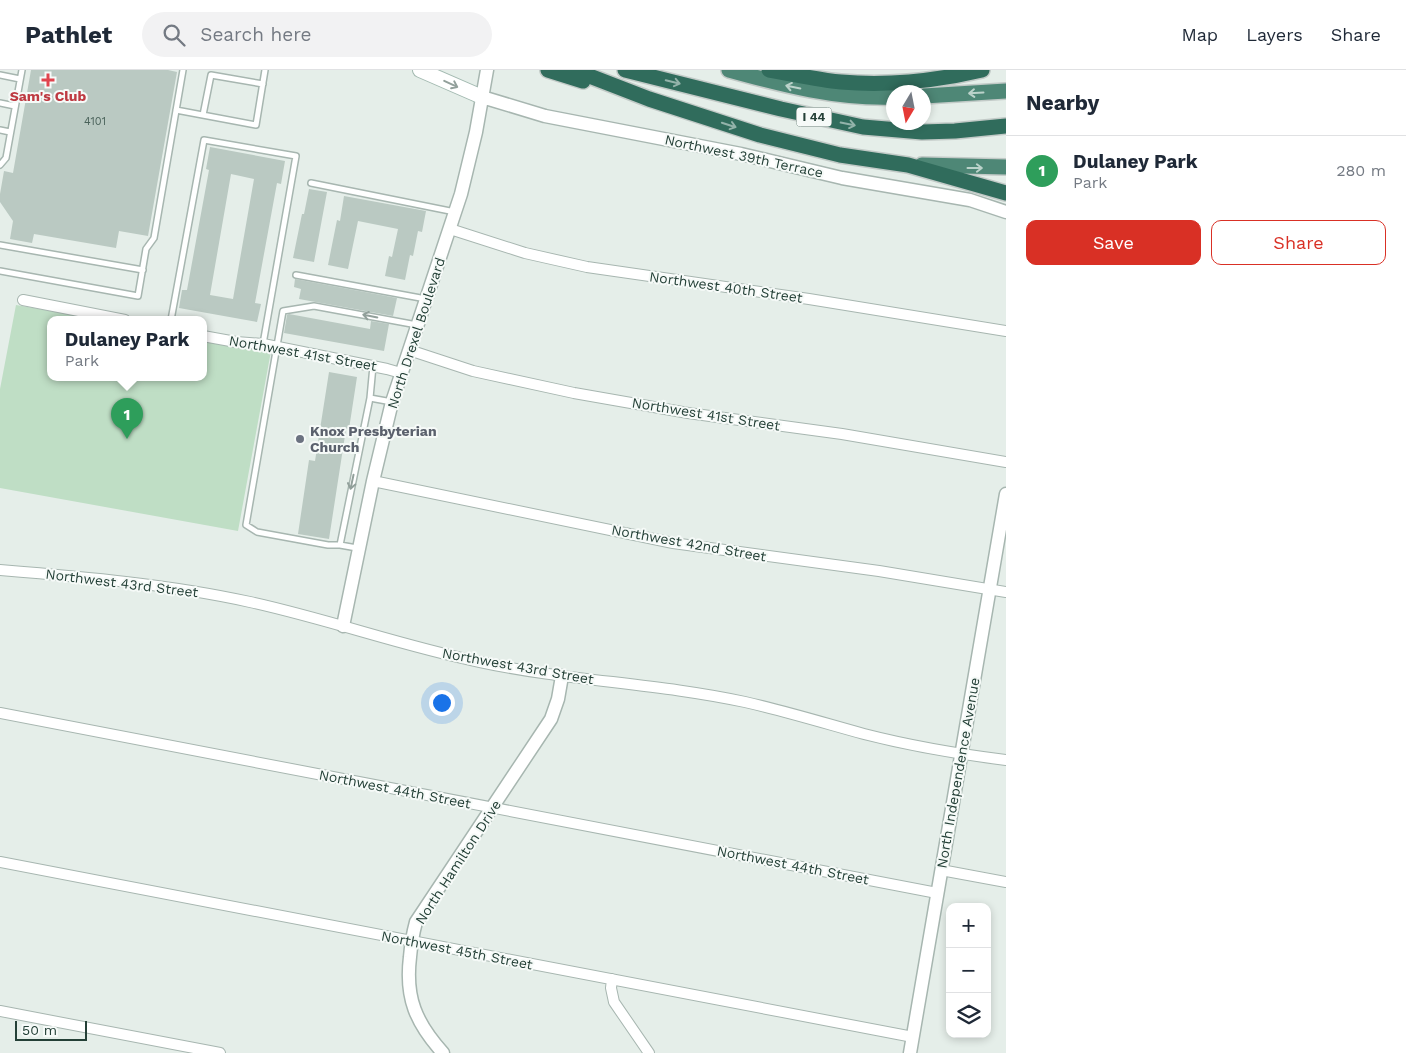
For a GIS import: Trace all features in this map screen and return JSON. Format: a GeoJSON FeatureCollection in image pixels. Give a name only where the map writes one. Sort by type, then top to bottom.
{"type":"FeatureCollection","features":[{"type":"Feature","properties":{"kind":"highway"},"geometry":{"type":"LineString","coordinates":[[548,70],[649,99],[760,135],[840,155],[908,164],[1006,167]]}},
{"type":"Feature","properties":{"kind":"highway"},"geometry":{"type":"LineString","coordinates":[[574,70],[649,99]]}},
{"type":"Feature","properties":{"kind":"highway","name":"I 44"},"geometry":{"type":"LineString","coordinates":[[625,70],[781,109],[863,127],[922,132],[1006,126]]}},
{"type":"Feature","properties":{"kind":"highway"},"geometry":{"type":"LineString","coordinates":[[728,70],[788,86],[827,93],[886,97]]}},
{"type":"Feature","properties":{"kind":"highway"},"geometry":{"type":"LineString","coordinates":[[769,70],[840,82],[868,83],[922,80],[982,70]]}},
{"type":"Feature","properties":{"kind":"highway"},"geometry":{"type":"LineString","coordinates":[[931,96],[1006,91]]}},
{"type":"Feature","properties":{"kind":"highway"},"geometry":{"type":"LineString","coordinates":[[908,164],[1006,193]]}},
{"type":"Feature","properties":{"kind":"main road"},"geometry":{"type":"LineString","coordinates":[[420,70],[482,97]]}},
{"type":"Feature","properties":{"kind":"street","name":"North Drexel Boulevard"},"geometry":{"type":"LineString","coordinates":[[343,626],[373,481],[392,402],[450,229],[472,153],[487,70]]}},
{"type":"Feature","properties":{"kind":"street","name":"Northwest 39th Terrace"},"geometry":{"type":"LineString","coordinates":[[482,97],[545,116],[741,154],[842,178],[970,200],[1006,212]]}},
{"type":"Feature","properties":{"kind":"street","name":"Northwest 40th Street"},"geometry":{"type":"LineString","coordinates":[[450,229],[525,253],[587,267],[809,298],[1006,331]]}},
{"type":"Feature","properties":{"kind":"street"},"geometry":{"type":"LineString","coordinates":[[23,300],[105,316]]}},
{"type":"Feature","properties":{"kind":"street","name":"Northwest 41st Street"},"geometry":{"type":"LineString","coordinates":[[207,337],[263,344],[401,373]]}},
{"type":"Feature","properties":{"kind":"street","name":"Northwest 41st Street"},"geometry":{"type":"LineString","coordinates":[[409,350],[473,370],[574,393],[688,413],[842,434],[1006,462]]}},
{"type":"Feature","properties":{"kind":"street","name":"Northwest 42nd Street"},"geometry":{"type":"LineString","coordinates":[[373,481],[674,542],[878,571],[1006,592]]}},
{"type":"Feature","properties":{"kind":"street","name":"North Independence Avenue"},"geometry":{"type":"LineString","coordinates":[[910,1053],[1006,494]]}},
{"type":"Feature","properties":{"kind":"street","name":"Northwest 43rd Street"},"geometry":{"type":"LineString","coordinates":[[0,570],[109,579],[255,603],[465,659],[562,676],[682,690],[723,697],[890,740],[1006,760]]}},
{"type":"Feature","properties":{"kind":"street","name":"North Hamilton Drive"},"geometry":{"type":"LineString","coordinates":[[443,1053],[423,1028],[411,1001],[408,987],[408,969],[416,922],[551,719],[558,699],[562,676]]}},
{"type":"Feature","properties":{"kind":"street","name":"Northwest 44th Street"},"geometry":{"type":"LineString","coordinates":[[0,713],[938,892]]}},
{"type":"Feature","properties":{"kind":"street","name":"Northwest 45th Street"},"geometry":{"type":"LineString","coordinates":[[0,862],[913,1037]]}},
{"type":"Feature","properties":{"kind":"street"},"geometry":{"type":"LineString","coordinates":[[942,870],[1006,882]]}},
{"type":"Feature","properties":{"kind":"street"},"geometry":{"type":"LineString","coordinates":[[612,979],[611,988],[614,1002],[649,1053]]}},
{"type":"Feature","properties":{"kind":"street"},"geometry":{"type":"LineString","coordinates":[[0,1011],[220,1053]]}},
{"type":"Feature","properties":{"kind":"lane"},"geometry":{"type":"LineString","coordinates":[[0,165],[10,132],[22,70]]}},
{"type":"Feature","properties":{"kind":"lane"},"geometry":{"type":"LineString","coordinates":[[0,271],[138,296],[146,249],[154,238],[182,70]]}},
{"type":"Feature","properties":{"kind":"lane"},"geometry":{"type":"LineString","coordinates":[[176,110],[256,125],[265,70]]}},
{"type":"Feature","properties":{"kind":"lane"},"geometry":{"type":"LineString","coordinates":[[0,75],[20,79]]}},
{"type":"Feature","properties":{"kind":"lane"},"geometry":{"type":"LineString","coordinates":[[203,115],[210,75],[263,84]]}},
{"type":"Feature","properties":{"kind":"lane"},"geometry":{"type":"LineString","coordinates":[[0,103],[15,106]]}},
{"type":"Feature","properties":{"kind":"lane"},"geometry":{"type":"LineString","coordinates":[[0,130],[10,132]]}},
{"type":"Feature","properties":{"kind":"lane"},"geometry":{"type":"LineString","coordinates":[[172,316],[204,140],[296,156],[263,344]]}},
{"type":"Feature","properties":{"kind":"lane"},"geometry":{"type":"LineString","coordinates":[[311,183],[455,212]]}},
{"type":"Feature","properties":{"kind":"lane"},"geometry":{"type":"LineString","coordinates":[[0,245],[143,270]]}},
{"type":"Feature","properties":{"kind":"lane"},"geometry":{"type":"LineString","coordinates":[[296,275],[426,299]]}},
{"type":"Feature","properties":{"kind":"lane"},"geometry":{"type":"LineString","coordinates":[[359,549],[257,532],[246,525],[283,311],[314,306],[418,325]]}},
{"type":"Feature","properties":{"kind":"lane"},"geometry":{"type":"LineString","coordinates":[[340,545],[370,398],[373,366]]}},
{"type":"Feature","properties":{"kind":"lane"},"geometry":{"type":"LineString","coordinates":[[370,398],[392,402]]}},
{"type":"Feature","properties":{"kind":"green space"},"geometry":{"type":"Polygon","coordinates":[[[16,305],[80,316],[47,316],[47,381],[207,381],[207,340],[271,351],[238,531],[0,488],[0,389],[16,305]]]}},
{"type":"Feature","properties":{"kind":"building","name":"Sam's Club"},"geometry":{"type":"Polygon","coordinates":[[[31,70],[168,70],[177,72],[148,236],[119,231],[116,248],[34,234],[32,243],[10,239],[13,221],[0,202],[0,194],[4,171],[13,173],[31,70]]]}},
{"type":"Feature","properties":{"kind":"building"},"geometry":{"type":"Polygon","coordinates":[[[210,147],[285,161],[281,184],[277,183],[255,303],[261,304],[257,322],[179,308],[182,290],[187,290],[209,170],[206,169],[210,147]],[[231,174],[210,295],[233,299],[254,179],[231,174]]]}},
{"type":"Feature","properties":{"kind":"building"},"geometry":{"type":"Polygon","coordinates":[[[309,189],[327,192],[314,262],[293,258],[309,189]]]}},
{"type":"Feature","properties":{"kind":"building"},"geometry":{"type":"Polygon","coordinates":[[[344,196],[426,211],[422,232],[418,231],[413,256],[410,255],[405,280],[385,276],[389,256],[392,257],[398,229],[358,221],[348,269],[328,265],[337,220],[340,221],[344,196]]]}},
{"type":"Feature","properties":{"kind":"building"},"geometry":{"type":"Polygon","coordinates":[[[295,279],[397,298],[393,316],[299,299],[301,289],[294,287],[295,279]]]}},
{"type":"Feature","properties":{"kind":"building"},"geometry":{"type":"Polygon","coordinates":[[[287,315],[370,329],[371,321],[389,324],[384,351],[284,333],[287,315]]]}},
{"type":"Feature","properties":{"kind":"building"},"geometry":{"type":"Polygon","coordinates":[[[329,372],[357,377],[349,429],[346,429],[329,539],[298,534],[309,460],[315,461],[329,372]]]}},
{"type":"Feature","properties":{"kind":"place","name":"Sam's Club"},"geometry":{"type":"Point","coordinates":[48,80]}},
{"type":"Feature","properties":{"kind":"place","name":"Dulaney Park"},"geometry":{"type":"Point","coordinates":[127,439]}},
{"type":"Feature","properties":{"kind":"place","name":"Knox Presbyterian Church"},"geometry":{"type":"Point","coordinates":[300,439]}}]}
